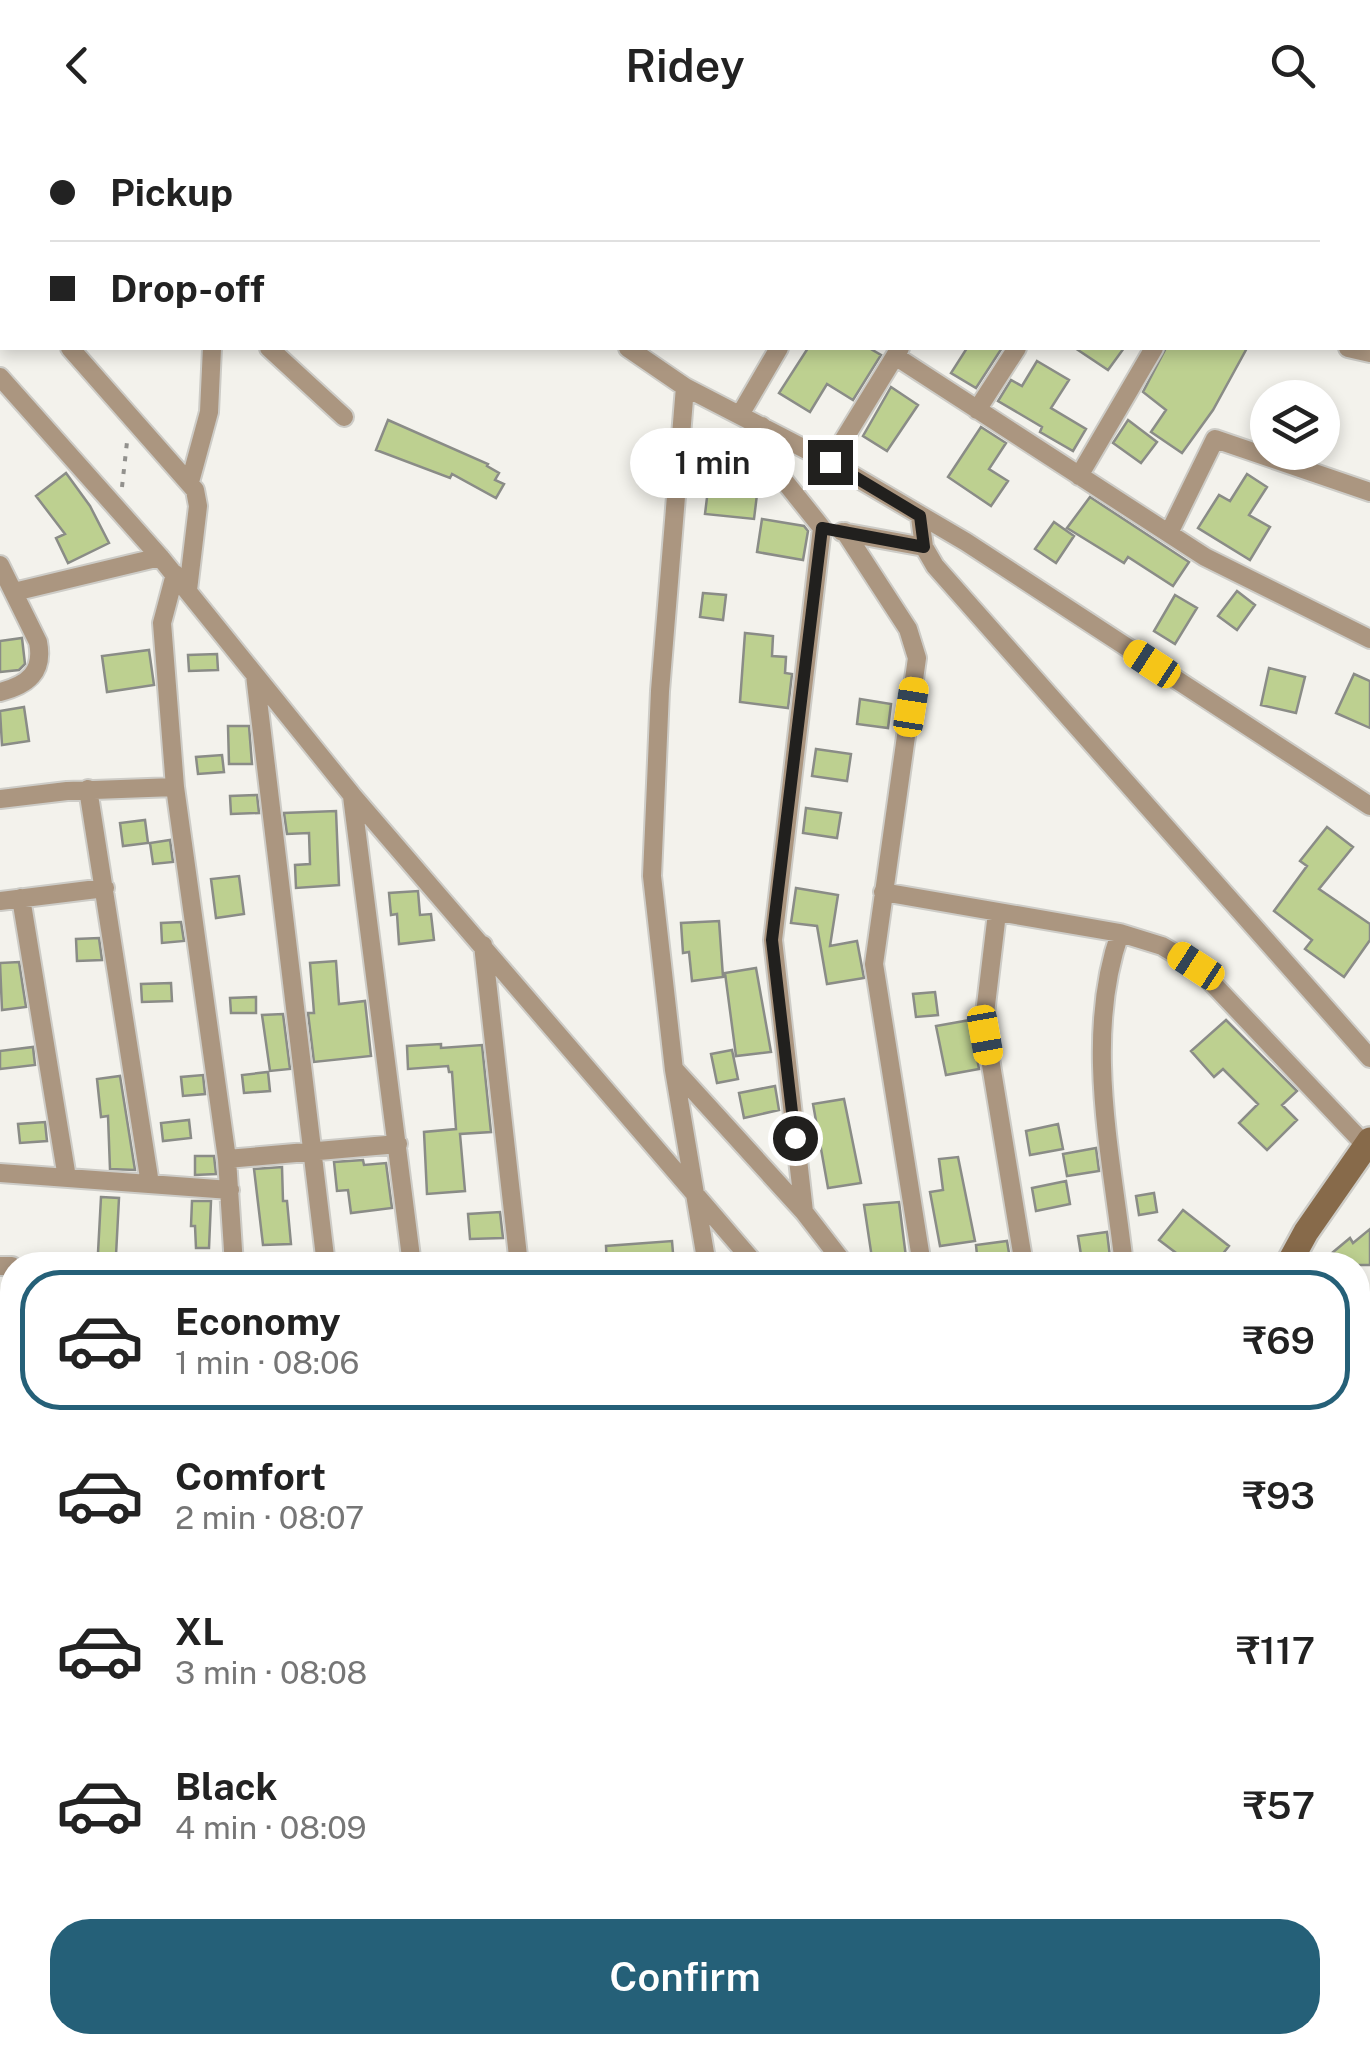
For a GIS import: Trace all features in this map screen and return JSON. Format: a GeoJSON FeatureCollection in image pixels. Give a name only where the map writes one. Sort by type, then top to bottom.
{"type":"FeatureCollection","features":[{"type":"Feature","properties":{"kind":"main road"},"geometry":{"type":"LineString","coordinates":[[1295,1252],[1369,1145]]}},
{"type":"Feature","properties":{"kind":"street"},"geometry":{"type":"LineString","coordinates":[[72,350],[190,482],[198,506],[188,590]]}},
{"type":"Feature","properties":{"kind":"street"},"geometry":{"type":"LineString","coordinates":[[190,482],[209,412],[212,350]]}},
{"type":"Feature","properties":{"kind":"street"},"geometry":{"type":"LineString","coordinates":[[271,350],[344,417]]}},
{"type":"Feature","properties":{"kind":"street"},"geometry":{"type":"LineString","coordinates":[[741,413],[778,350]]}},
{"type":"Feature","properties":{"kind":"street"},"geometry":{"type":"LineString","coordinates":[[977,410],[1017,350]]}},
{"type":"Feature","properties":{"kind":"street"},"geometry":{"type":"LineString","coordinates":[[1079,476],[1153,350]]}},
{"type":"Feature","properties":{"kind":"street"},"geometry":{"type":"LineString","coordinates":[[830,462],[898,352],[977,410],[1206,557],[1370,639]]}},
{"type":"Feature","properties":{"kind":"street"},"geometry":{"type":"LineString","coordinates":[[653,355],[685,387],[830,462],[966,542],[1370,806]]}},
{"type":"Feature","properties":{"kind":"street"},"geometry":{"type":"LineString","coordinates":[[0,377],[175,574],[352,795],[745,1252]]}},
{"type":"Feature","properties":{"kind":"street"},"geometry":{"type":"LineString","coordinates":[[685,387],[660,691],[652,876],[674,1070],[705,1252]]}},
{"type":"Feature","properties":{"kind":"street"},"geometry":{"type":"LineString","coordinates":[[762,426],[774,468],[822,528],[924,547]]}},
{"type":"Feature","properties":{"kind":"street"},"geometry":{"type":"LineString","coordinates":[[1168,533],[1214,440],[1370,492]]}},
{"type":"Feature","properties":{"kind":"street"},"geometry":{"type":"LineString","coordinates":[[920,516],[924,547],[934,566],[1370,1058]]}},
{"type":"Feature","properties":{"kind":"street"},"geometry":{"type":"LineString","coordinates":[[804,1212],[772,940],[822,528]]}},
{"type":"Feature","properties":{"kind":"street"},"geometry":{"type":"LineString","coordinates":[[845,532],[908,629],[917,658],[874,964],[920,1252]]}},
{"type":"Feature","properties":{"kind":"street"},"geometry":{"type":"LineString","coordinates":[[8,590],[160,557]]}},
{"type":"Feature","properties":{"kind":"street"},"geometry":{"type":"LineString","coordinates":[[0,565],[8,590],[38,642],[39,666],[24,684],[0,692]]}},
{"type":"Feature","properties":{"kind":"street"},"geometry":{"type":"LineString","coordinates":[[175,574],[162,623],[175,787],[227,1158],[233,1252]]}},
{"type":"Feature","properties":{"kind":"street"},"geometry":{"type":"LineString","coordinates":[[255,675],[324,1252]]}},
{"type":"Feature","properties":{"kind":"street"},"geometry":{"type":"LineString","coordinates":[[0,799],[88,789],[175,787]]}},
{"type":"Feature","properties":{"kind":"street"},"geometry":{"type":"LineString","coordinates":[[88,789],[150,1184]]}},
{"type":"Feature","properties":{"kind":"street"},"geometry":{"type":"LineString","coordinates":[[352,795],[410,1252]]}},
{"type":"Feature","properties":{"kind":"street"},"geometry":{"type":"LineString","coordinates":[[0,900],[105,888]]}},
{"type":"Feature","properties":{"kind":"street"},"geometry":{"type":"LineString","coordinates":[[883,892],[1120,933],[1162,946],[1196,966],[1369,1145]]}},
{"type":"Feature","properties":{"kind":"street"},"geometry":{"type":"LineString","coordinates":[[22,898],[67,1178]]}},
{"type":"Feature","properties":{"kind":"street"},"geometry":{"type":"LineString","coordinates":[[997,913],[984,1022],[1022,1252]]}},
{"type":"Feature","properties":{"kind":"street"},"geometry":{"type":"LineString","coordinates":[[1120,933],[1104,1000],[1102,1067],[1123,1252]]}},
{"type":"Feature","properties":{"kind":"street"},"geometry":{"type":"LineString","coordinates":[[484,945],[518,1252]]}},
{"type":"Feature","properties":{"kind":"street"},"geometry":{"type":"LineString","coordinates":[[674,1070],[804,1212],[835,1252]]}},
{"type":"Feature","properties":{"kind":"street"},"geometry":{"type":"LineString","coordinates":[[227,1158],[398,1144]]}},
{"type":"Feature","properties":{"kind":"street"},"geometry":{"type":"LineString","coordinates":[[0,1173],[230,1190]]}},
{"type":"Feature","properties":{"kind":"path"},"geometry":{"type":"LineString","coordinates":[[119,512],[130,414]]}},
{"type":"Feature","properties":{"kind":"building"},"geometry":{"type":"Polygon","coordinates":[[[807,350],[872,350],[881,355],[853,400],[827,384],[810,412],[779,393],[807,350]]]}},
{"type":"Feature","properties":{"kind":"building"},"geometry":{"type":"Polygon","coordinates":[[[966,350],[1001,350],[976,388],[951,373],[966,350]]]}},
{"type":"Feature","properties":{"kind":"building"},"geometry":{"type":"Polygon","coordinates":[[[1078,350],[1123,350],[1108,370],[1078,350]]]}},
{"type":"Feature","properties":{"kind":"building"},"geometry":{"type":"Polygon","coordinates":[[[1165,350],[1246,350],[1213,410],[1182,453],[1151,432],[1166,410],[1143,392],[1165,350]]]}},
{"type":"Feature","properties":{"kind":"building"},"geometry":{"type":"Polygon","coordinates":[[[1037,361],[1069,380],[1051,408],[1086,429],[1073,451],[998,401],[1011,380],[1022,386],[1037,361]]]}},
{"type":"Feature","properties":{"kind":"building"},"geometry":{"type":"Polygon","coordinates":[[[891,387],[918,405],[887,451],[863,436],[891,387]]]}},
{"type":"Feature","properties":{"kind":"building"},"geometry":{"type":"Polygon","coordinates":[[[388,420],[488,464],[499,473],[495,480],[504,484],[496,498],[452,474],[450,478],[376,450],[388,420]]]}},
{"type":"Feature","properties":{"kind":"building"},"geometry":{"type":"Polygon","coordinates":[[[1128,420],[1157,442],[1141,463],[1113,443],[1128,420]]]}},
{"type":"Feature","properties":{"kind":"building"},"geometry":{"type":"Polygon","coordinates":[[[981,427],[1006,443],[989,469],[1008,481],[991,506],[948,477],[981,427]]]}},
{"type":"Feature","properties":{"kind":"building"},"geometry":{"type":"Polygon","coordinates":[[[711,465],[760,470],[754,519],[705,514],[711,465]]]}},
{"type":"Feature","properties":{"kind":"building"},"geometry":{"type":"Polygon","coordinates":[[[66,473],[90,506],[109,543],[68,563],[56,538],[65,534],[36,496],[66,473]]]}},
{"type":"Feature","properties":{"kind":"building"},"geometry":{"type":"Polygon","coordinates":[[[1247,474],[1267,487],[1249,515],[1270,527],[1250,560],[1198,528],[1219,495],[1230,501],[1247,474]]]}},
{"type":"Feature","properties":{"kind":"building"},"geometry":{"type":"Polygon","coordinates":[[[1090,497],[1189,562],[1173,586],[1128,557],[1124,563],[1067,528],[1090,497]]]}},
{"type":"Feature","properties":{"kind":"building"},"geometry":{"type":"Polygon","coordinates":[[[762,519],[804,526],[808,531],[803,560],[757,552],[762,519]]]}},
{"type":"Feature","properties":{"kind":"building"},"geometry":{"type":"Polygon","coordinates":[[[1054,522],[1074,536],[1056,563],[1035,549],[1054,522]]]}},
{"type":"Feature","properties":{"kind":"building"},"geometry":{"type":"Polygon","coordinates":[[[1237,591],[1255,605],[1237,630],[1218,616],[1237,591]]]}},
{"type":"Feature","properties":{"kind":"building"},"geometry":{"type":"Polygon","coordinates":[[[703,593],[726,595],[723,620],[700,617],[703,593]]]}},
{"type":"Feature","properties":{"kind":"building"},"geometry":{"type":"Polygon","coordinates":[[[1175,595],[1197,608],[1175,644],[1154,631],[1175,595]]]}},
{"type":"Feature","properties":{"kind":"building"},"geometry":{"type":"Polygon","coordinates":[[[745,633],[773,636],[772,656],[786,657],[785,673],[792,674],[788,708],[740,702],[745,633]]]}},
{"type":"Feature","properties":{"kind":"building"},"geometry":{"type":"Polygon","coordinates":[[[22,638],[25,664],[19,670],[0,672],[0,641],[22,638]]]}},
{"type":"Feature","properties":{"kind":"building"},"geometry":{"type":"Polygon","coordinates":[[[149,650],[154,685],[107,692],[102,656],[149,650]]]}},
{"type":"Feature","properties":{"kind":"building"},"geometry":{"type":"Polygon","coordinates":[[[217,654],[218,670],[189,671],[188,655],[217,654]]]}},
{"type":"Feature","properties":{"kind":"building"},"geometry":{"type":"Polygon","coordinates":[[[1269,668],[1305,677],[1296,713],[1261,705],[1269,668]]]}},
{"type":"Feature","properties":{"kind":"building"},"geometry":{"type":"Polygon","coordinates":[[[1354,674],[1370,681],[1370,728],[1336,713],[1354,674]]]}},
{"type":"Feature","properties":{"kind":"building"},"geometry":{"type":"Polygon","coordinates":[[[860,699],[891,704],[888,728],[857,724],[860,699]]]}},
{"type":"Feature","properties":{"kind":"building"},"geometry":{"type":"Polygon","coordinates":[[[24,707],[29,741],[2,745],[0,711],[24,707]]]}},
{"type":"Feature","properties":{"kind":"building"},"geometry":{"type":"Polygon","coordinates":[[[228,726],[249,726],[252,764],[229,764],[228,726]]]}},
{"type":"Feature","properties":{"kind":"building"},"geometry":{"type":"Polygon","coordinates":[[[816,749],[851,754],[847,781],[812,776],[816,749]]]}},
{"type":"Feature","properties":{"kind":"building"},"geometry":{"type":"Polygon","coordinates":[[[222,755],[224,772],[198,774],[196,757],[222,755]]]}},
{"type":"Feature","properties":{"kind":"building"},"geometry":{"type":"Polygon","coordinates":[[[257,795],[259,813],[231,814],[230,796],[257,795]]]}},
{"type":"Feature","properties":{"kind":"building"},"geometry":{"type":"Polygon","coordinates":[[[806,808],[841,813],[837,838],[803,833],[806,808]]]}},
{"type":"Feature","properties":{"kind":"building"},"geometry":{"type":"Polygon","coordinates":[[[336,811],[339,885],[296,888],[295,865],[310,864],[309,833],[287,834],[284,813],[336,811]]]}},
{"type":"Feature","properties":{"kind":"building"},"geometry":{"type":"Polygon","coordinates":[[[145,820],[148,843],[123,846],[120,823],[145,820]]]}},
{"type":"Feature","properties":{"kind":"building"},"geometry":{"type":"Polygon","coordinates":[[[1327,827],[1353,847],[1319,889],[1370,924],[1370,940],[1344,977],[1305,949],[1312,940],[1274,911],[1307,866],[1300,861],[1327,827]]]}},
{"type":"Feature","properties":{"kind":"building"},"geometry":{"type":"Polygon","coordinates":[[[170,840],[173,862],[153,864],[150,843],[170,840]]]}},
{"type":"Feature","properties":{"kind":"building"},"geometry":{"type":"Polygon","coordinates":[[[239,876],[244,914],[216,918],[211,879],[239,876]]]}},
{"type":"Feature","properties":{"kind":"building"},"geometry":{"type":"Polygon","coordinates":[[[796,888],[838,895],[830,946],[857,941],[864,978],[827,984],[817,926],[791,923],[796,888]]]}},
{"type":"Feature","properties":{"kind":"building"},"geometry":{"type":"Polygon","coordinates":[[[418,891],[420,915],[431,914],[434,940],[399,944],[397,914],[391,915],[389,893],[418,891]]]}},
{"type":"Feature","properties":{"kind":"building"},"geometry":{"type":"Polygon","coordinates":[[[719,921],[723,977],[692,981],[689,952],[683,953],[681,923],[719,921]]]}},
{"type":"Feature","properties":{"kind":"building"},"geometry":{"type":"Polygon","coordinates":[[[181,922],[184,941],[162,943],[161,923],[181,922]]]}},
{"type":"Feature","properties":{"kind":"building"},"geometry":{"type":"Polygon","coordinates":[[[99,938],[102,960],[77,961],[76,939],[99,938]]]}},
{"type":"Feature","properties":{"kind":"building"},"geometry":{"type":"Polygon","coordinates":[[[336,961],[339,1004],[365,1001],[371,1056],[314,1062],[308,1013],[314,1013],[310,963],[336,961]]]}},
{"type":"Feature","properties":{"kind":"building"},"geometry":{"type":"Polygon","coordinates":[[[19,962],[26,1007],[2,1010],[0,963],[19,962]]]}},
{"type":"Feature","properties":{"kind":"building"},"geometry":{"type":"Polygon","coordinates":[[[756,968],[771,1052],[736,1056],[725,973],[756,968]]]}},
{"type":"Feature","properties":{"kind":"building"},"geometry":{"type":"Polygon","coordinates":[[[171,983],[172,1001],[142,1002],[141,984],[171,983]]]}},
{"type":"Feature","properties":{"kind":"building"},"geometry":{"type":"Polygon","coordinates":[[[935,992],[938,1015],[916,1017],[913,994],[935,992]]]}},
{"type":"Feature","properties":{"kind":"building"},"geometry":{"type":"Polygon","coordinates":[[[256,997],[256,1013],[231,1013],[230,998],[256,997]]]}},
{"type":"Feature","properties":{"kind":"building"},"geometry":{"type":"Polygon","coordinates":[[[283,1014],[290,1069],[270,1071],[262,1015],[283,1014]]]}},
{"type":"Feature","properties":{"kind":"building"},"geometry":{"type":"Polygon","coordinates":[[[970,1020],[979,1069],[946,1075],[936,1026],[970,1020]]]}},
{"type":"Feature","properties":{"kind":"building"},"geometry":{"type":"Polygon","coordinates":[[[1226,1020],[1297,1091],[1282,1105],[1297,1120],[1267,1150],[1239,1123],[1258,1104],[1223,1069],[1214,1077],[1191,1051],[1226,1020]]]}},
{"type":"Feature","properties":{"kind":"building"},"geometry":{"type":"Polygon","coordinates":[[[441,1044],[441,1048],[482,1045],[491,1132],[460,1134],[465,1191],[427,1194],[424,1132],[456,1129],[452,1072],[448,1066],[408,1069],[407,1046],[441,1044]]]}},
{"type":"Feature","properties":{"kind":"building"},"geometry":{"type":"Polygon","coordinates":[[[33,1047],[35,1065],[0,1069],[0,1051],[33,1047]]]}},
{"type":"Feature","properties":{"kind":"building"},"geometry":{"type":"Polygon","coordinates":[[[732,1050],[738,1079],[717,1083],[711,1054],[732,1050]]]}},
{"type":"Feature","properties":{"kind":"building"},"geometry":{"type":"Polygon","coordinates":[[[268,1072],[270,1091],[244,1093],[242,1075],[268,1072]]]}},
{"type":"Feature","properties":{"kind":"building"},"geometry":{"type":"Polygon","coordinates":[[[203,1075],[205,1094],[183,1096],[181,1077],[203,1075]]]}},
{"type":"Feature","properties":{"kind":"building"},"geometry":{"type":"Polygon","coordinates":[[[120,1076],[135,1170],[110,1169],[108,1116],[101,1117],[97,1079],[120,1076]]]}},
{"type":"Feature","properties":{"kind":"building"},"geometry":{"type":"Polygon","coordinates":[[[775,1086],[779,1110],[744,1118],[739,1093],[775,1086]]]}},
{"type":"Feature","properties":{"kind":"building"},"geometry":{"type":"Polygon","coordinates":[[[844,1099],[861,1183],[828,1188],[813,1104],[844,1099]]]}},
{"type":"Feature","properties":{"kind":"building"},"geometry":{"type":"Polygon","coordinates":[[[189,1120],[191,1138],[163,1141],[161,1123],[189,1120]]]}},
{"type":"Feature","properties":{"kind":"building"},"geometry":{"type":"Polygon","coordinates":[[[45,1122],[47,1141],[20,1143],[18,1124],[45,1122]]]}},
{"type":"Feature","properties":{"kind":"building"},"geometry":{"type":"Polygon","coordinates":[[[1058,1124],[1063,1149],[1030,1155],[1026,1131],[1058,1124]]]}},
{"type":"Feature","properties":{"kind":"building"},"geometry":{"type":"Polygon","coordinates":[[[1096,1148],[1099,1171],[1067,1176],[1063,1154],[1096,1148]]]}},
{"type":"Feature","properties":{"kind":"building"},"geometry":{"type":"Polygon","coordinates":[[[195,1156],[214,1156],[216,1174],[195,1175],[195,1156]]]}},
{"type":"Feature","properties":{"kind":"building"},"geometry":{"type":"Polygon","coordinates":[[[958,1157],[975,1241],[940,1246],[930,1192],[943,1190],[939,1159],[958,1157]]]}},
{"type":"Feature","properties":{"kind":"building"},"geometry":{"type":"Polygon","coordinates":[[[363,1160],[364,1165],[386,1163],[392,1208],[351,1213],[348,1190],[337,1191],[334,1162],[363,1160]]]}},
{"type":"Feature","properties":{"kind":"building"},"geometry":{"type":"Polygon","coordinates":[[[282,1167],[291,1244],[263,1245],[254,1169],[282,1167]]]}},
{"type":"Feature","properties":{"kind":"building"},"geometry":{"type":"Polygon","coordinates":[[[1066,1181],[1070,1204],[1036,1211],[1032,1188],[1066,1181]]]}},
{"type":"Feature","properties":{"kind":"building"},"geometry":{"type":"Polygon","coordinates":[[[1154,1193],[1157,1212],[1139,1215],[1136,1196],[1154,1193]]]}},
{"type":"Feature","properties":{"kind":"building"},"geometry":{"type":"Polygon","coordinates":[[[101,1197],[119,1198],[116,1252],[98,1252],[101,1197]]]}},
{"type":"Feature","properties":{"kind":"building"},"geometry":{"type":"Polygon","coordinates":[[[192,1201],[211,1201],[209,1248],[196,1248],[195,1226],[191,1226],[192,1201]]]}},
{"type":"Feature","properties":{"kind":"building"},"geometry":{"type":"Polygon","coordinates":[[[899,1202],[905,1252],[871,1252],[864,1205],[899,1202]]]}},
{"type":"Feature","properties":{"kind":"building"},"geometry":{"type":"Polygon","coordinates":[[[1183,1210],[1229,1246],[1224,1252],[1175,1252],[1159,1240],[1183,1210]]]}},
{"type":"Feature","properties":{"kind":"building"},"geometry":{"type":"Polygon","coordinates":[[[500,1212],[503,1238],[470,1239],[468,1214],[500,1212]]]}},
{"type":"Feature","properties":{"kind":"building"},"geometry":{"type":"Polygon","coordinates":[[[1370,1229],[1370,1252],[1333,1252],[1350,1238],[1353,1243],[1370,1229]]]}},
{"type":"Feature","properties":{"kind":"building"},"geometry":{"type":"Polygon","coordinates":[[[1107,1232],[1109,1252],[1081,1252],[1078,1236],[1107,1232]]]}},
{"type":"Feature","properties":{"kind":"building"},"geometry":{"type":"Polygon","coordinates":[[[672,1241],[673,1252],[606,1252],[606,1246],[672,1241]]]}},
{"type":"Feature","properties":{"kind":"building"},"geometry":{"type":"Polygon","coordinates":[[[1007,1241],[1009,1252],[977,1252],[976,1245],[1007,1241]]]}},
{"type":"Feature","properties":{"kind":"route"},"geometry":{"type":"LineString","coordinates":[[795,1138],[772,940],[822,528],[924,547],[920,516],[830,462]]}}]}
